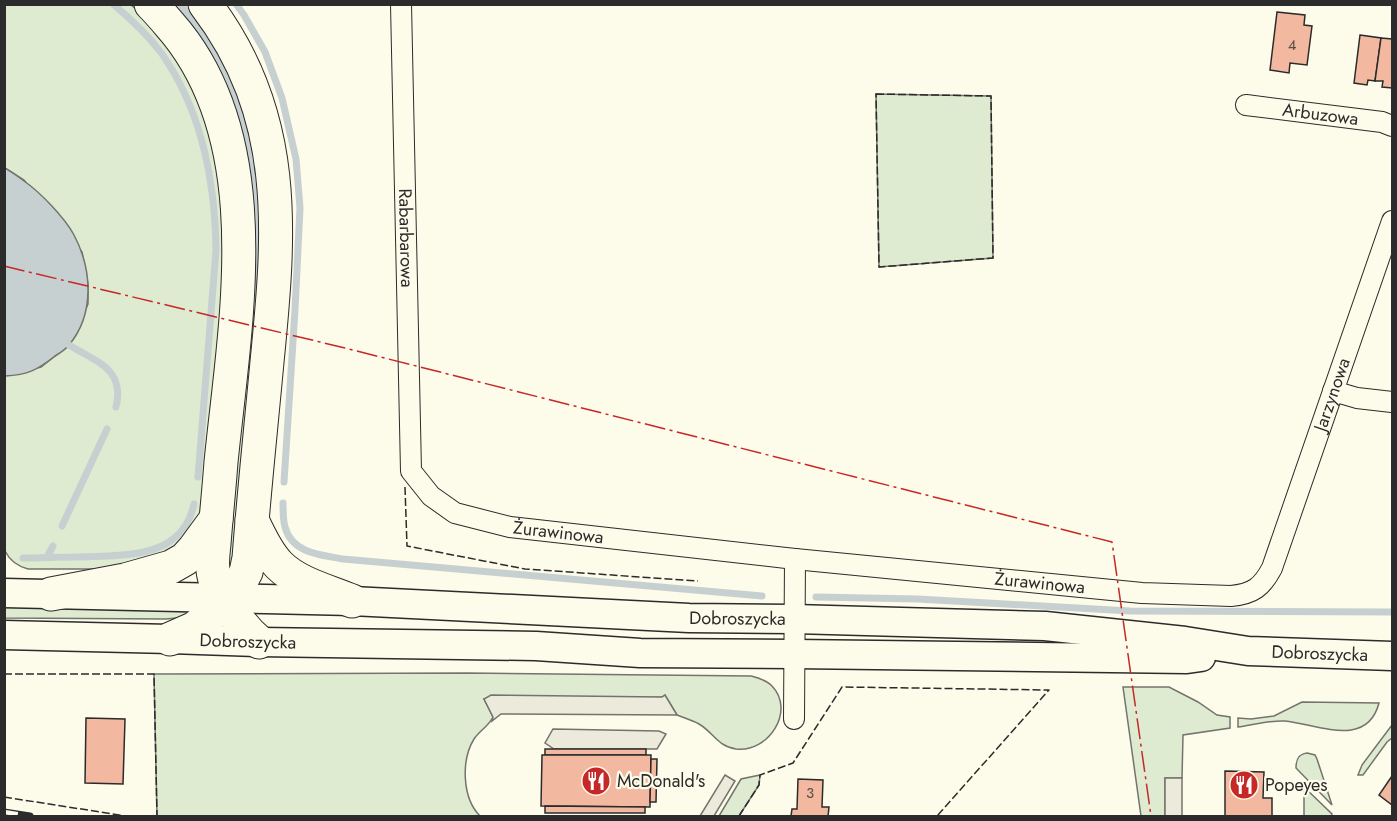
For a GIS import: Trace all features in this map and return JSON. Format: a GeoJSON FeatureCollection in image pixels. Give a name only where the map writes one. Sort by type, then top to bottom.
{"type":"FeatureCollection","features":[{"type":"Feature","properties":{"kind":"highway"},"geometry":{"type":"LineString","coordinates":[[151,4],[184,41],[197,61],[223,123],[230,150],[238,229],[238,297],[216,519],[213,575],[237,620],[259,642]]}},
{"type":"Feature","properties":{"kind":"highway"},"geometry":{"type":"LineString","coordinates":[[170,639],[195,628],[210,616],[239,585],[246,572],[275,280],[275,192],[267,139],[254,91],[239,56],[205,4]]}},
{"type":"Feature","properties":{"kind":"highway"},"geometry":{"type":"LineString","coordinates":[[51,594],[125,580],[171,567],[185,559],[216,519]]}},
{"type":"Feature","properties":{"kind":"highway"},"geometry":{"type":"LineString","coordinates":[[252,520],[261,539],[279,565],[297,578],[352,601]]}},
{"type":"Feature","properties":{"kind":"main road","name":"Dobroszycka"},"geometry":{"type":"LineString","coordinates":[[4,593],[352,601],[689,618],[1045,626],[1185,641],[1248,651],[1392,656]]}},
{"type":"Feature","properties":{"kind":"main road","name":"Dobroszycka"},"geometry":{"type":"LineString","coordinates":[[4,635],[536,646],[640,653],[1187,659],[1248,651]]}},
{"type":"Feature","properties":{"kind":"street","name":"Rabarbarowa"},"geometry":{"type":"LineString","coordinates":[[401,4],[411,471]]}},
{"type":"Feature","properties":{"kind":"street","name":"Arbuzowa"},"geometry":{"type":"LineString","coordinates":[[1246,105],[1382,122],[1392,126]]}},
{"type":"Feature","properties":{"kind":"street","name":"Jarzynowa"},"geometry":{"type":"LineString","coordinates":[[1272,568],[1392,221]]}},
{"type":"Feature","properties":{"kind":"street"},"geometry":{"type":"LineString","coordinates":[[1333,391],[1357,398],[1392,402]]}},
{"type":"Feature","properties":{"kind":"street","name":"Żurawinowa"},"geometry":{"type":"LineString","coordinates":[[411,471],[431,496],[455,513],[510,527],[795,559],[1142,593],[1243,595],[1256,590],[1272,568]]}},
{"type":"Feature","properties":{"kind":"street"},"geometry":{"type":"LineString","coordinates":[[794,654],[795,559]]}},
{"type":"Feature","properties":{"kind":"street","name":"Dobroszycka"},"geometry":{"type":"LineString","coordinates":[[794,654],[794,719]]}},
{"type":"Feature","properties":{"kind":"green space"},"geometry":{"type":"Polygon","coordinates":[[[5,5],[131,5],[141,13],[192,80],[220,157],[228,255],[204,510],[169,556],[98,569],[28,569],[14,563],[5,551],[4,376],[41,367],[69,345],[88,304],[88,284],[82,252],[24,180],[5,168],[5,5]]]}},
{"type":"Feature","properties":{"kind":"green space"},"geometry":{"type":"Polygon","coordinates":[[[165,5],[190,5],[237,80],[264,202],[238,562],[226,580],[249,244],[165,5]]]}},
{"type":"Feature","properties":{"kind":"green space"},"geometry":{"type":"Polygon","coordinates":[[[876,94],[991,96],[993,258],[879,267],[876,94]]]}},
{"type":"Feature","properties":{"kind":"green space"},"geometry":{"type":"Polygon","coordinates":[[[5,606],[198,609],[187,617],[166,619],[5,618],[5,606]]]}},
{"type":"Feature","properties":{"kind":"green space"},"geometry":{"type":"Polygon","coordinates":[[[467,673],[751,676],[772,686],[779,696],[780,718],[768,737],[748,748],[736,749],[724,745],[699,724],[677,715],[665,695],[662,697],[484,699],[493,717],[474,739],[465,768],[470,799],[480,816],[157,816],[154,674],[467,673]]]}},
{"type":"Feature","properties":{"kind":"green space"},"geometry":{"type":"Polygon","coordinates":[[[1123,687],[1169,687],[1217,715],[1230,717],[1230,728],[1183,735],[1182,778],[1165,778],[1165,816],[1141,816],[1123,687]]]}},
{"type":"Feature","properties":{"kind":"green space"},"geometry":{"type":"Polygon","coordinates":[[[1302,702],[1379,703],[1373,717],[1364,726],[1352,730],[1326,729],[1285,721],[1238,727],[1238,718],[1274,716],[1302,702]]]}},
{"type":"Feature","properties":{"kind":"green space"},"geometry":{"type":"Polygon","coordinates":[[[1392,725],[1392,738],[1363,775],[1358,775],[1362,765],[1392,725]]]}},
{"type":"Feature","properties":{"kind":"green space"},"geometry":{"type":"Polygon","coordinates":[[[1307,753],[1315,755],[1317,759],[1332,805],[1296,768],[1298,758],[1307,753]]]}},
{"type":"Feature","properties":{"kind":"green space"},"geometry":{"type":"Polygon","coordinates":[[[760,775],[759,785],[739,816],[719,816],[741,779],[760,775]]]}},
{"type":"Feature","properties":{"kind":"green space"},"geometry":{"type":"Polygon","coordinates":[[[1304,787],[1332,814],[1331,816],[1304,816],[1304,787]]]}},
{"type":"Feature","properties":{"kind":"shaded area"},"geometry":{"type":"Polygon","coordinates":[[[5,168],[37,192],[70,228],[84,262],[88,291],[83,320],[68,346],[32,371],[5,376],[5,168]]]}},
{"type":"Feature","properties":{"kind":"shaded area"},"geometry":{"type":"Polygon","coordinates":[[[491,695],[662,697],[665,695],[677,715],[501,714],[492,721],[493,717],[484,699],[491,695]]]}},
{"type":"Feature","properties":{"kind":"shaded area"},"geometry":{"type":"Polygon","coordinates":[[[553,729],[659,731],[666,734],[657,749],[554,749],[545,743],[553,729]]]}},
{"type":"Feature","properties":{"kind":"shaded area"},"geometry":{"type":"Polygon","coordinates":[[[725,775],[735,781],[714,816],[700,816],[725,775]]]}},
{"type":"Feature","properties":{"kind":"shaded area"},"geometry":{"type":"Polygon","coordinates":[[[1165,778],[1182,778],[1182,816],[1165,816],[1165,778]]]}},
{"type":"Feature","properties":{"kind":"building"},"geometry":{"type":"Polygon","coordinates":[[[1277,12],[1305,15],[1304,25],[1312,26],[1307,65],[1290,63],[1289,73],[1270,70],[1277,12]]]}},
{"type":"Feature","properties":{"kind":"building"},"geometry":{"type":"Polygon","coordinates":[[[1360,35],[1381,38],[1375,81],[1368,80],[1367,85],[1354,83],[1360,35]]]}},
{"type":"Feature","properties":{"kind":"building"},"geometry":{"type":"Polygon","coordinates":[[[1381,38],[1392,39],[1392,88],[1382,87],[1383,81],[1375,81],[1381,38]]]}},
{"type":"Feature","properties":{"kind":"building"},"geometry":{"type":"Polygon","coordinates":[[[86,718],[125,719],[123,784],[85,783],[86,718]]]}},
{"type":"Feature","properties":{"kind":"building"},"geometry":{"type":"Polygon","coordinates":[[[545,749],[646,749],[646,755],[545,755],[545,749]]]}},
{"type":"Feature","properties":{"kind":"building","name":"McDonald's"},"geometry":{"type":"Polygon","coordinates":[[[542,755],[651,755],[650,807],[541,806],[542,755]]]}},
{"type":"Feature","properties":{"kind":"building"},"geometry":{"type":"Polygon","coordinates":[[[651,759],[657,759],[656,802],[650,802],[651,759]]]}},
{"type":"Feature","properties":{"kind":"building","name":"Popeyes"},"geometry":{"type":"Polygon","coordinates":[[[1225,771],[1264,772],[1263,798],[1272,798],[1272,816],[1225,816],[1225,771]]]}},
{"type":"Feature","properties":{"kind":"building"},"geometry":{"type":"Polygon","coordinates":[[[1392,776],[1392,805],[1379,795],[1392,776]]]}},
{"type":"Feature","properties":{"kind":"building"},"geometry":{"type":"Polygon","coordinates":[[[798,779],[823,780],[822,807],[829,807],[828,816],[791,816],[792,809],[797,809],[798,779]]]}},
{"type":"Feature","properties":{"kind":"building"},"geometry":{"type":"Polygon","coordinates":[[[545,806],[645,807],[645,813],[545,813],[545,806]]]}},
{"type":"Feature","properties":{"kind":"waterway"},"geometry":{"type":"LineString","coordinates":[[113,4],[151,40],[176,76],[196,123],[209,173],[216,250],[198,477]]}},
{"type":"Feature","properties":{"kind":"waterway"},"geometry":{"type":"LineString","coordinates":[[180,4],[220,61],[230,81],[246,133],[256,213],[254,294]]}},
{"type":"Feature","properties":{"kind":"waterway"},"geometry":{"type":"LineString","coordinates":[[236,4],[265,52],[282,98],[296,159],[300,208],[284,482]]}},
{"type":"Feature","properties":{"kind":"waterway"},"geometry":{"type":"LineString","coordinates":[[249,362],[252,314]]}},
{"type":"Feature","properties":{"kind":"waterway"},"geometry":{"type":"LineString","coordinates":[[69,345],[99,362],[112,375],[118,394],[116,407]]}},
{"type":"Feature","properties":{"kind":"waterway"},"geometry":{"type":"LineString","coordinates":[[62,526],[107,429]]}},
{"type":"Feature","properties":{"kind":"waterway"},"geometry":{"type":"LineString","coordinates":[[283,503],[283,518],[289,536],[300,547],[325,556],[762,596]]}},
{"type":"Feature","properties":{"kind":"waterway"},"geometry":{"type":"LineString","coordinates":[[23,558],[112,556],[152,550],[164,545],[181,532],[194,504]]}},
{"type":"Feature","properties":{"kind":"waterway"},"geometry":{"type":"LineString","coordinates":[[47,557],[53,546]]}},
{"type":"Feature","properties":{"kind":"waterway"},"geometry":{"type":"LineString","coordinates":[[816,597],[918,599],[1130,611],[1392,612]]}},
{"type":"Feature","properties":{"kind":"railway"},"geometry":{"type":"LineString","coordinates":[[4,812],[30,816]]}},
{"type":"Feature","properties":{"kind":"fence"},"geometry":{"type":"LineString","coordinates":[[876,94],[991,96],[993,258],[879,267],[876,94]]}},
{"type":"Feature","properties":{"kind":"fence"},"geometry":{"type":"LineString","coordinates":[[405,487],[407,546],[525,569],[698,581]]}},
{"type":"Feature","properties":{"kind":"fence"},"geometry":{"type":"LineString","coordinates":[[4,674],[154,674],[157,816]]}},
{"type":"Feature","properties":{"kind":"fence"},"geometry":{"type":"LineString","coordinates":[[739,816],[759,785],[760,775],[793,763],[842,687],[1049,690],[937,816]]}},
{"type":"Feature","properties":{"kind":"fence"},"geometry":{"type":"LineString","coordinates":[[4,797],[126,816]]}},
{"type":"Feature","properties":{"kind":"power"},"geometry":{"type":"LineString","coordinates":[[4,266],[345,348],[1112,542],[1151,816]]}},
{"type":"Feature","properties":{"kind":"place","name":"McDonald's"},"geometry":{"type":"Point","coordinates":[596,781]}},
{"type":"Feature","properties":{"kind":"place","name":"Popeyes"},"geometry":{"type":"Point","coordinates":[1244,785]}}]}
